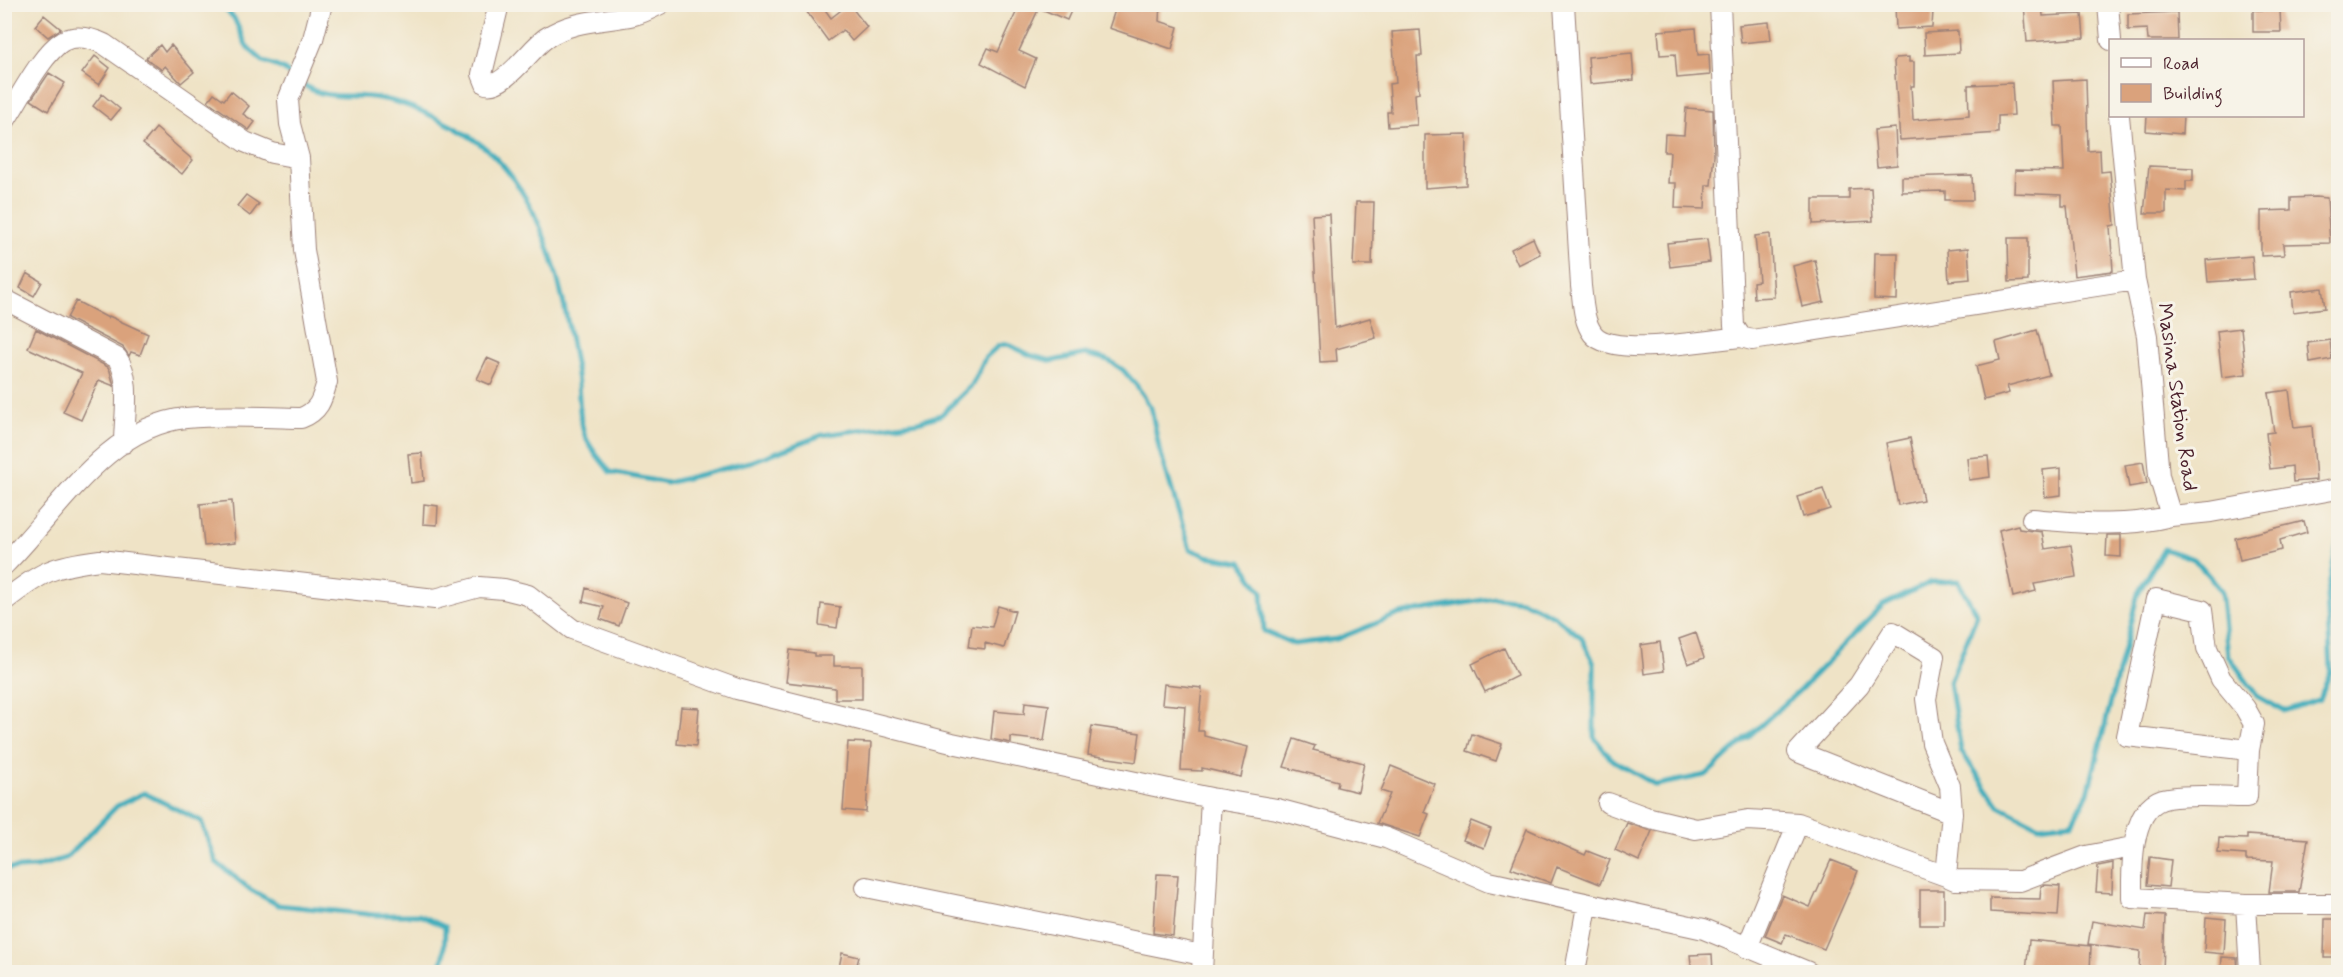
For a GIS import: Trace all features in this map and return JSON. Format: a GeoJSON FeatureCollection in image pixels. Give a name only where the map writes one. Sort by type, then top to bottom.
{"type":"FeatureCollection","features":[{"type":"Feature","properties":{"kind":"street"},"geometry":{"type":"LineString","coordinates":[[4,565],[23,546],[55,506],[110,452],[147,429],[184,418],[301,418],[313,413],[322,401],[327,382],[304,250],[299,158],[290,124],[288,100],[313,39],[322,4]]}},
{"type":"Feature","properties":{"kind":"street"},"geometry":{"type":"LineString","coordinates":[[499,4],[482,74],[486,84],[490,85],[502,80],[544,39],[572,23],[636,15],[660,4]]}},
{"type":"Feature","properties":{"kind":"street"},"geometry":{"type":"LineString","coordinates":[[1564,4],[1584,313],[1592,334],[1604,343],[1624,348],[1741,337],[1752,340],[2135,280]]}},
{"type":"Feature","properties":{"kind":"street"},"geometry":{"type":"LineString","coordinates":[[1720,4],[1734,326],[1741,337]]}},
{"type":"Feature","properties":{"kind":"street"},"geometry":{"type":"LineString","coordinates":[[2108,4],[2111,39]]}},
{"type":"Feature","properties":{"kind":"street"},"geometry":{"type":"LineString","coordinates":[[4,122],[50,53],[64,41],[89,37],[104,44],[245,142],[272,153],[299,158]]}},
{"type":"Feature","properties":{"kind":"street","name":"Masina Station Road"},"geometry":{"type":"LineString","coordinates":[[2119,117],[2135,280],[2147,336],[2159,476],[2171,516],[2211,512],[2338,489]]}},
{"type":"Feature","properties":{"kind":"street"},"geometry":{"type":"LineString","coordinates":[[4,299],[117,358],[124,369],[126,384],[124,443]]}},
{"type":"Feature","properties":{"kind":"street"},"geometry":{"type":"LineString","coordinates":[[2032,519],[2107,525],[2142,523],[2171,516]]}},
{"type":"Feature","properties":{"kind":"street"},"geometry":{"type":"LineString","coordinates":[[4,601],[32,579],[59,565],[100,560],[435,599],[479,587],[504,588],[528,595],[572,629],[737,689],[952,743],[1211,798],[1277,809],[1386,838],[1489,882],[1587,906],[1704,929],[1747,948],[1781,967],[1808,972]]}},
{"type":"Feature","properties":{"kind":"street"},"geometry":{"type":"LineString","coordinates":[[2249,750],[2127,736],[2156,599],[2202,610],[2207,648],[2221,679],[2245,708],[2254,724],[2249,750],[2247,797],[2166,798],[2147,808],[2132,846],[2132,898],[2246,904],[2338,904]]}},
{"type":"Feature","properties":{"kind":"street"},"geometry":{"type":"LineString","coordinates":[[1946,876],[1952,813],[1950,786],[1932,743],[1926,699],[1935,657],[1893,632],[1859,685],[1798,752],[1952,813]]}},
{"type":"Feature","properties":{"kind":"street"},"geometry":{"type":"LineString","coordinates":[[866,887],[1202,964],[1211,798]]}},
{"type":"Feature","properties":{"kind":"street"},"geometry":{"type":"LineString","coordinates":[[1608,803],[1646,818],[1696,829],[1748,820],[1798,823],[1954,880],[2020,881],[2086,856],[2132,846]]}},
{"type":"Feature","properties":{"kind":"street"},"geometry":{"type":"LineString","coordinates":[[1747,948],[1798,823]]}},
{"type":"Feature","properties":{"kind":"street"},"geometry":{"type":"LineString","coordinates":[[2246,904],[2250,972]]}},
{"type":"Feature","properties":{"kind":"street"},"geometry":{"type":"LineString","coordinates":[[1575,972],[1587,906]]}},
{"type":"Feature","properties":{"kind":"building"},"geometry":{"type":"Polygon","coordinates":[[[801,4],[821,4],[831,18],[849,4],[867,27],[852,41],[843,30],[828,41],[801,4]]]}},
{"type":"Feature","properties":{"kind":"building"},"geometry":{"type":"Polygon","coordinates":[[[1020,4],[1074,4],[1067,20],[1039,8],[1019,51],[1036,59],[1025,86],[981,63],[988,48],[998,52],[1020,4]]]}},
{"type":"Feature","properties":{"kind":"building"},"geometry":{"type":"Polygon","coordinates":[[[1117,4],[1160,4],[1159,21],[1178,27],[1172,49],[1109,28],[1117,4]]]}},
{"type":"Feature","properties":{"kind":"building"},"geometry":{"type":"Polygon","coordinates":[[[1895,4],[1912,4],[1913,10],[1933,11],[1932,27],[1896,29],[1895,4]]]}},
{"type":"Feature","properties":{"kind":"building"},"geometry":{"type":"Polygon","coordinates":[[[2024,4],[2042,4],[2043,16],[2082,14],[2084,38],[2027,42],[2024,4]]]}},
{"type":"Feature","properties":{"kind":"building"},"geometry":{"type":"Polygon","coordinates":[[[2253,10],[2280,10],[2281,32],[2253,32],[2253,10]]]}},
{"type":"Feature","properties":{"kind":"building"},"geometry":{"type":"Polygon","coordinates":[[[2177,12],[2178,39],[2148,39],[2147,29],[2128,30],[2128,14],[2177,12]]]}},
{"type":"Feature","properties":{"kind":"building"},"geometry":{"type":"Polygon","coordinates":[[[44,15],[61,29],[48,37],[35,26],[44,15]]]}},
{"type":"Feature","properties":{"kind":"building"},"geometry":{"type":"Polygon","coordinates":[[[1769,22],[1771,40],[1741,43],[1739,25],[1769,22]]]}},
{"type":"Feature","properties":{"kind":"building"},"geometry":{"type":"Polygon","coordinates":[[[1696,28],[1698,55],[1709,54],[1710,75],[1677,78],[1675,54],[1660,55],[1658,31],[1696,28]]]}},
{"type":"Feature","properties":{"kind":"building"},"geometry":{"type":"Polygon","coordinates":[[[1420,30],[1422,56],[1417,56],[1419,93],[1415,94],[1417,125],[1388,127],[1387,112],[1391,112],[1389,84],[1396,83],[1392,32],[1420,30]]]}},
{"type":"Feature","properties":{"kind":"building"},"geometry":{"type":"Polygon","coordinates":[[[1958,31],[1959,53],[1925,55],[1924,33],[1958,31]]]}},
{"type":"Feature","properties":{"kind":"building"},"geometry":{"type":"Polygon","coordinates":[[[160,45],[165,52],[171,45],[194,72],[181,83],[165,66],[162,70],[146,58],[160,45]]]}},
{"type":"Feature","properties":{"kind":"building"},"geometry":{"type":"Polygon","coordinates":[[[1632,53],[1634,80],[1590,84],[1588,57],[1632,53]]]}},
{"type":"Feature","properties":{"kind":"building"},"geometry":{"type":"Polygon","coordinates":[[[95,56],[110,68],[99,85],[82,73],[95,56]]]}},
{"type":"Feature","properties":{"kind":"building"},"geometry":{"type":"Polygon","coordinates":[[[1909,57],[1909,62],[1914,62],[1914,86],[1911,86],[1913,120],[1969,115],[1968,85],[2012,83],[2014,115],[1998,116],[1998,133],[1900,140],[1894,62],[1896,58],[1909,57]]]}},
{"type":"Feature","properties":{"kind":"building"},"geometry":{"type":"Polygon","coordinates":[[[49,73],[65,83],[48,111],[31,100],[49,73]]]}},
{"type":"Feature","properties":{"kind":"building"},"geometry":{"type":"Polygon","coordinates":[[[2086,79],[2088,151],[2100,150],[2101,172],[2110,171],[2115,225],[2110,226],[2113,271],[2074,276],[2067,206],[2062,206],[2062,195],[2014,193],[2015,170],[2064,171],[2062,126],[2055,126],[2053,81],[2086,79]]]}},
{"type":"Feature","properties":{"kind":"building"},"geometry":{"type":"Polygon","coordinates":[[[231,91],[249,106],[243,114],[255,122],[249,130],[208,101],[214,93],[224,100],[231,91]]]}},
{"type":"Feature","properties":{"kind":"building"},"geometry":{"type":"Polygon","coordinates":[[[102,94],[120,109],[111,120],[93,106],[102,94]]]}},
{"type":"Feature","properties":{"kind":"building"},"geometry":{"type":"Polygon","coordinates":[[[1686,108],[1713,110],[1714,155],[1711,185],[1706,185],[1705,209],[1675,208],[1676,183],[1668,183],[1670,152],[1664,152],[1665,134],[1684,135],[1686,108]]]}},
{"type":"Feature","properties":{"kind":"building"},"geometry":{"type":"Polygon","coordinates":[[[2147,117],[2183,117],[2182,134],[2146,131],[2147,117]]]}},
{"type":"Feature","properties":{"kind":"building"},"geometry":{"type":"Polygon","coordinates":[[[156,128],[193,160],[182,174],[143,144],[156,128]]]}},
{"type":"Feature","properties":{"kind":"building"},"geometry":{"type":"Polygon","coordinates":[[[1895,128],[1897,165],[1877,167],[1874,130],[1895,128]]]}},
{"type":"Feature","properties":{"kind":"building"},"geometry":{"type":"Polygon","coordinates":[[[1467,134],[1466,185],[1425,188],[1425,135],[1467,134]]]}},
{"type":"Feature","properties":{"kind":"building"},"geometry":{"type":"Polygon","coordinates":[[[2149,166],[2193,168],[2193,181],[2186,181],[2186,191],[2166,190],[2166,213],[2144,213],[2149,166]]]}},
{"type":"Feature","properties":{"kind":"building"},"geometry":{"type":"Polygon","coordinates":[[[1972,175],[1973,200],[1945,200],[1945,191],[1902,192],[1902,177],[1972,175]]]}},
{"type":"Feature","properties":{"kind":"building"},"geometry":{"type":"Polygon","coordinates":[[[1871,188],[1873,221],[1813,224],[1813,199],[1849,199],[1849,189],[1871,188]]]}},
{"type":"Feature","properties":{"kind":"building"},"geometry":{"type":"Polygon","coordinates":[[[246,195],[259,204],[250,216],[237,206],[246,195]]]}},
{"type":"Feature","properties":{"kind":"building"},"geometry":{"type":"Polygon","coordinates":[[[2291,198],[2327,198],[2330,243],[2283,244],[2284,255],[2261,256],[2261,211],[2291,210],[2291,198]]]}},
{"type":"Feature","properties":{"kind":"building"},"geometry":{"type":"Polygon","coordinates":[[[1356,202],[1374,202],[1372,265],[1353,265],[1356,202]]]}},
{"type":"Feature","properties":{"kind":"building"},"geometry":{"type":"Polygon","coordinates":[[[1329,214],[1335,328],[1370,318],[1376,338],[1336,349],[1337,361],[1320,362],[1312,215],[1329,214]]]}},
{"type":"Feature","properties":{"kind":"building"},"geometry":{"type":"Polygon","coordinates":[[[1770,234],[1774,297],[1754,298],[1753,282],[1759,281],[1755,236],[1770,234]]]}},
{"type":"Feature","properties":{"kind":"building"},"geometry":{"type":"Polygon","coordinates":[[[1533,238],[1540,254],[1518,265],[1511,249],[1533,238]]]}},
{"type":"Feature","properties":{"kind":"building"},"geometry":{"type":"Polygon","coordinates":[[[2008,238],[2028,238],[2028,281],[2009,282],[2008,238]]]}},
{"type":"Feature","properties":{"kind":"building"},"geometry":{"type":"Polygon","coordinates":[[[1707,239],[1710,262],[1670,267],[1667,243],[1707,239]]]}},
{"type":"Feature","properties":{"kind":"building"},"geometry":{"type":"Polygon","coordinates":[[[1968,248],[1970,279],[1949,281],[1947,250],[1968,248]]]}},
{"type":"Feature","properties":{"kind":"building"},"geometry":{"type":"Polygon","coordinates":[[[1875,253],[1898,253],[1897,300],[1874,299],[1875,253]]]}},
{"type":"Feature","properties":{"kind":"building"},"geometry":{"type":"Polygon","coordinates":[[[2252,256],[2254,279],[2208,282],[2206,260],[2252,256]]]}},
{"type":"Feature","properties":{"kind":"building"},"geometry":{"type":"Polygon","coordinates":[[[1815,260],[1824,302],[1802,307],[1793,266],[1815,260]]]}},
{"type":"Feature","properties":{"kind":"building"},"geometry":{"type":"Polygon","coordinates":[[[27,273],[42,282],[34,296],[20,288],[27,273]]]}},
{"type":"Feature","properties":{"kind":"building"},"geometry":{"type":"Polygon","coordinates":[[[2322,288],[2325,308],[2293,312],[2291,292],[2322,288]]]}},
{"type":"Feature","properties":{"kind":"building"},"geometry":{"type":"Polygon","coordinates":[[[76,301],[108,318],[109,316],[148,334],[140,355],[131,352],[129,356],[123,347],[67,318],[76,301]]]}},
{"type":"Feature","properties":{"kind":"building"},"geometry":{"type":"Polygon","coordinates":[[[2241,328],[2246,374],[2222,377],[2217,331],[2241,328]]]}},
{"type":"Feature","properties":{"kind":"building"},"geometry":{"type":"Polygon","coordinates":[[[36,329],[108,367],[110,371],[114,386],[99,380],[81,420],[63,412],[82,373],[28,348],[36,329]]]}},
{"type":"Feature","properties":{"kind":"building"},"geometry":{"type":"Polygon","coordinates":[[[2037,330],[2049,375],[2007,386],[2009,393],[1984,400],[1976,366],[2000,360],[1996,342],[2037,330]]]}},
{"type":"Feature","properties":{"kind":"building"},"geometry":{"type":"Polygon","coordinates":[[[2330,340],[2332,359],[2310,363],[2308,343],[2330,340]]]}},
{"type":"Feature","properties":{"kind":"building"},"geometry":{"type":"Polygon","coordinates":[[[487,358],[501,364],[491,385],[477,379],[487,358]]]}},
{"type":"Feature","properties":{"kind":"building"},"geometry":{"type":"Polygon","coordinates":[[[2289,390],[2294,428],[2312,426],[2316,480],[2293,482],[2292,466],[2270,469],[2266,433],[2274,432],[2268,393],[2289,390]]]}},
{"type":"Feature","properties":{"kind":"building"},"geometry":{"type":"Polygon","coordinates":[[[1910,438],[1923,500],[1898,505],[1886,443],[1910,438]]]}},
{"type":"Feature","properties":{"kind":"building"},"geometry":{"type":"Polygon","coordinates":[[[422,453],[424,481],[411,483],[408,454],[422,453]]]}},
{"type":"Feature","properties":{"kind":"building"},"geometry":{"type":"Polygon","coordinates":[[[1988,456],[1990,477],[1969,480],[1967,458],[1988,456]]]}},
{"type":"Feature","properties":{"kind":"building"},"geometry":{"type":"Polygon","coordinates":[[[2143,462],[2147,484],[2129,487],[2125,465],[2143,462]]]}},
{"type":"Feature","properties":{"kind":"building"},"geometry":{"type":"Polygon","coordinates":[[[2061,468],[2061,495],[2045,497],[2043,470],[2061,468]]]}},
{"type":"Feature","properties":{"kind":"building"},"geometry":{"type":"Polygon","coordinates":[[[1823,489],[1830,509],[1803,517],[1797,497],[1823,489]]]}},
{"type":"Feature","properties":{"kind":"building"},"geometry":{"type":"Polygon","coordinates":[[[232,501],[235,543],[204,546],[200,504],[232,501]]]}},
{"type":"Feature","properties":{"kind":"building"},"geometry":{"type":"Polygon","coordinates":[[[424,504],[438,506],[437,525],[423,524],[424,504]]]}},
{"type":"Feature","properties":{"kind":"building"},"geometry":{"type":"Polygon","coordinates":[[[2304,521],[2307,532],[2280,540],[2282,550],[2240,560],[2235,538],[2304,521]]]}},
{"type":"Feature","properties":{"kind":"building"},"geometry":{"type":"Polygon","coordinates":[[[2018,525],[2019,529],[2042,532],[2045,549],[2071,545],[2076,577],[2034,584],[2036,591],[2013,597],[1999,530],[2018,525]]]}},
{"type":"Feature","properties":{"kind":"building"},"geometry":{"type":"Polygon","coordinates":[[[2107,535],[2121,535],[2121,557],[2106,556],[2107,535]]]}},
{"type":"Feature","properties":{"kind":"building"},"geometry":{"type":"Polygon","coordinates":[[[586,588],[627,603],[619,626],[600,619],[604,607],[583,602],[586,588]]]}},
{"type":"Feature","properties":{"kind":"building"},"geometry":{"type":"Polygon","coordinates":[[[821,604],[840,607],[837,628],[819,625],[821,604]]]}},
{"type":"Feature","properties":{"kind":"building"},"geometry":{"type":"Polygon","coordinates":[[[998,606],[1015,611],[1004,648],[985,643],[985,649],[969,647],[972,625],[992,627],[998,606]]]}},
{"type":"Feature","properties":{"kind":"building"},"geometry":{"type":"Polygon","coordinates":[[[1696,633],[1704,658],[1688,664],[1679,639],[1696,633]]]}},
{"type":"Feature","properties":{"kind":"building"},"geometry":{"type":"Polygon","coordinates":[[[1660,642],[1664,671],[1644,674],[1641,645],[1660,642]]]}},
{"type":"Feature","properties":{"kind":"building"},"geometry":{"type":"Polygon","coordinates":[[[1504,648],[1517,676],[1485,692],[1472,664],[1504,648]]]}},
{"type":"Feature","properties":{"kind":"building"},"geometry":{"type":"Polygon","coordinates":[[[790,650],[814,653],[814,656],[834,656],[834,666],[862,666],[862,699],[835,699],[835,688],[786,682],[790,650]]]}},
{"type":"Feature","properties":{"kind":"building"},"geometry":{"type":"Polygon","coordinates":[[[1164,684],[1202,688],[1198,731],[1204,731],[1204,736],[1248,747],[1241,777],[1202,768],[1202,771],[1181,770],[1185,706],[1162,704],[1164,684]]]}},
{"type":"Feature","properties":{"kind":"building"},"geometry":{"type":"Polygon","coordinates":[[[1025,702],[1049,705],[1044,741],[1011,737],[1011,743],[991,739],[994,711],[1024,714],[1025,702]]]}},
{"type":"Feature","properties":{"kind":"building"},"geometry":{"type":"Polygon","coordinates":[[[681,707],[699,708],[696,746],[677,744],[681,707]]]}},
{"type":"Feature","properties":{"kind":"building"},"geometry":{"type":"Polygon","coordinates":[[[1092,726],[1140,733],[1136,762],[1088,755],[1092,726]]]}},
{"type":"Feature","properties":{"kind":"building"},"geometry":{"type":"Polygon","coordinates":[[[1472,734],[1502,744],[1496,761],[1467,751],[1472,734]]]}},
{"type":"Feature","properties":{"kind":"building"},"geometry":{"type":"Polygon","coordinates":[[[1294,739],[1315,746],[1313,750],[1364,763],[1358,792],[1337,787],[1338,781],[1284,767],[1294,739]]]}},
{"type":"Feature","properties":{"kind":"building"},"geometry":{"type":"Polygon","coordinates":[[[848,742],[871,743],[866,812],[843,810],[848,742]]]}},
{"type":"Feature","properties":{"kind":"building"},"geometry":{"type":"Polygon","coordinates":[[[1391,766],[1435,784],[1424,812],[1429,814],[1420,837],[1377,823],[1390,794],[1381,791],[1391,766]]]}},
{"type":"Feature","properties":{"kind":"building"},"geometry":{"type":"Polygon","coordinates":[[[1471,821],[1491,829],[1484,848],[1463,840],[1471,821]]]}},
{"type":"Feature","properties":{"kind":"building"},"geometry":{"type":"Polygon","coordinates":[[[1627,823],[1652,831],[1639,861],[1615,850],[1627,823]]]}},
{"type":"Feature","properties":{"kind":"building"},"geometry":{"type":"Polygon","coordinates":[[[1527,829],[1585,855],[1587,851],[1610,860],[1600,884],[1557,867],[1551,883],[1511,868],[1527,829]]]}},
{"type":"Feature","properties":{"kind":"building"},"geometry":{"type":"Polygon","coordinates":[[[2247,835],[2308,839],[2299,892],[2269,892],[2273,861],[2246,860],[2246,855],[2218,853],[2219,838],[2247,839],[2247,835]]]}},
{"type":"Feature","properties":{"kind":"building"},"geometry":{"type":"Polygon","coordinates":[[[2150,857],[2171,860],[2168,887],[2147,885],[2150,857]]]}},
{"type":"Feature","properties":{"kind":"building"},"geometry":{"type":"Polygon","coordinates":[[[1831,860],[1858,871],[1824,949],[1786,934],[1782,943],[1765,936],[1782,895],[1810,907],[1831,860]]]}},
{"type":"Feature","properties":{"kind":"building"},"geometry":{"type":"Polygon","coordinates":[[[2113,863],[2112,893],[2096,892],[2098,866],[2113,863]]]}},
{"type":"Feature","properties":{"kind":"building"},"geometry":{"type":"Polygon","coordinates":[[[1157,874],[1178,875],[1173,936],[1153,933],[1157,874]]]}},
{"type":"Feature","properties":{"kind":"building"},"geometry":{"type":"Polygon","coordinates":[[[2041,886],[2060,886],[2058,916],[1990,912],[1990,898],[2040,899],[2041,886]]]}},
{"type":"Feature","properties":{"kind":"building"},"geometry":{"type":"Polygon","coordinates":[[[1920,890],[1944,890],[1944,925],[1920,925],[1920,890]]]}},
{"type":"Feature","properties":{"kind":"building"},"geometry":{"type":"Polygon","coordinates":[[[2147,915],[2165,916],[2163,972],[2139,972],[2140,951],[2088,944],[2092,921],[2145,930],[2147,915]]]}},
{"type":"Feature","properties":{"kind":"building"},"geometry":{"type":"Polygon","coordinates":[[[2206,917],[2226,919],[2224,954],[2204,952],[2206,917]]]}},
{"type":"Feature","properties":{"kind":"building"},"geometry":{"type":"Polygon","coordinates":[[[2325,919],[2338,919],[2338,958],[2324,958],[2325,919]]]}},
{"type":"Feature","properties":{"kind":"building"},"geometry":{"type":"Polygon","coordinates":[[[2029,940],[2091,946],[2090,972],[2026,972],[2029,940]]]}},
{"type":"Feature","properties":{"kind":"building"},"geometry":{"type":"Polygon","coordinates":[[[842,953],[859,957],[855,972],[838,972],[842,953]]]}},
{"type":"Feature","properties":{"kind":"building"},"geometry":{"type":"Polygon","coordinates":[[[1712,954],[1713,972],[1692,972],[1690,955],[1712,954]]]}},
{"type":"Feature","properties":{"kind":"building"},"geometry":{"type":"Polygon","coordinates":[[[2222,957],[2237,958],[2238,972],[2221,972],[2222,957]]]}},
{"type":"Feature","properties":{"kind":"waterway"},"geometry":{"type":"LineString","coordinates":[[220,4],[234,18],[247,47],[263,61],[283,69],[293,77]]}},
{"type":"Feature","properties":{"kind":"waterway"},"geometry":{"type":"LineString","coordinates":[[300,82],[328,95],[378,98],[424,112],[484,147],[514,180],[530,205],[542,232],[560,288],[577,375],[583,431],[591,447],[610,472],[667,483],[753,461],[822,435],[918,422],[941,415],[972,385],[985,358],[998,346],[1007,344],[1032,356],[1052,361],[1085,354],[1108,360],[1123,370],[1151,408],[1159,448],[1190,549],[1207,556],[1241,562],[1262,592],[1264,631],[1294,644],[1337,639],[1399,614],[1495,598],[1523,601],[1554,616],[1581,637],[1594,663],[1594,737],[1611,759],[1656,785],[1706,775],[1800,690],[1883,605],[1931,582],[1958,581],[1977,615],[1950,682],[1961,751],[1999,806],[2039,826],[2072,822],[2088,793],[2138,593],[2164,549],[2194,559],[2221,590],[2228,655],[2257,696],[2284,711],[2320,699],[2331,670],[2327,596],[2338,539]]}},
{"type":"Feature","properties":{"kind":"waterway"},"geometry":{"type":"LineString","coordinates":[[4,869],[36,867],[66,858],[117,806],[144,793],[201,821],[216,862],[251,890],[278,905],[375,915],[419,915],[445,927],[444,956],[437,972]]}}]}
